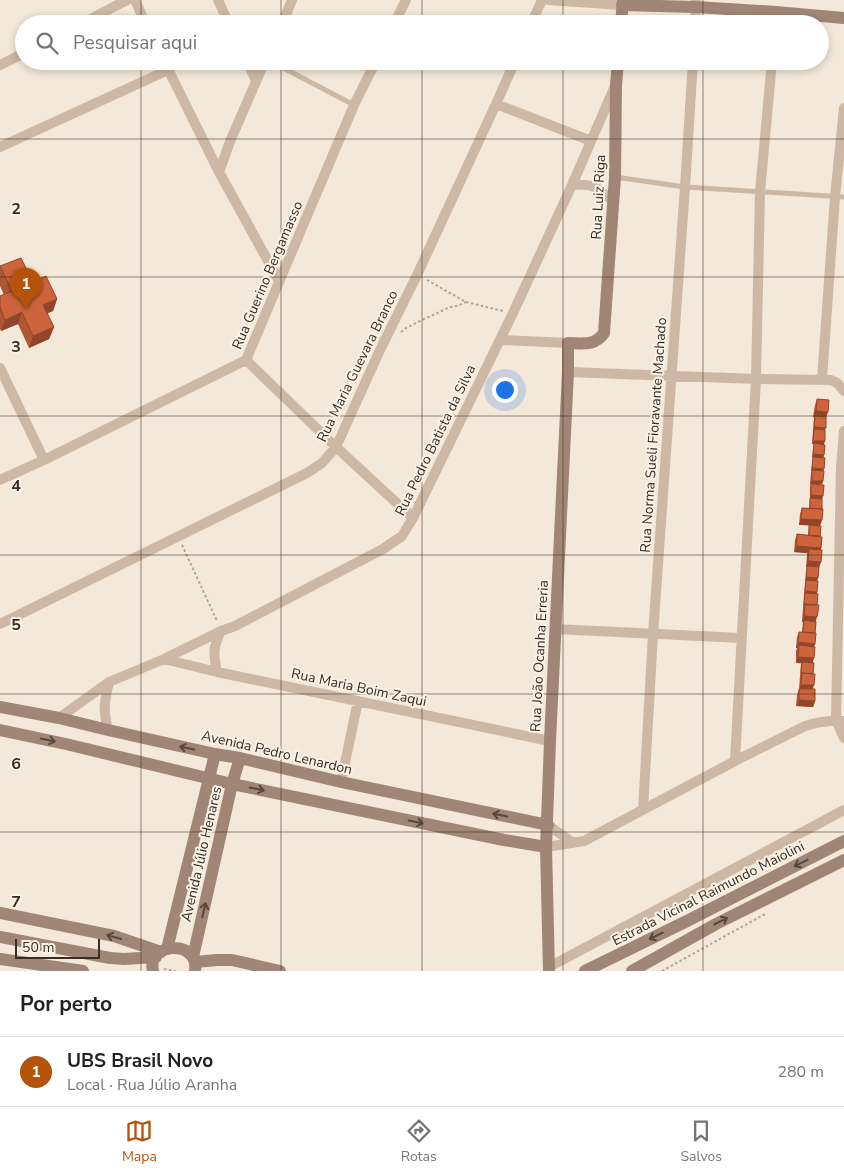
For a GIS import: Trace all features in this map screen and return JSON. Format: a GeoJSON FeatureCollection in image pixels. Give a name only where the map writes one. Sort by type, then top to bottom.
{"type":"FeatureCollection","features":[{"type":"Feature","properties":{"kind":"street"},"geometry":{"type":"LineString","coordinates":[[98,15],[127,0]]}},
{"type":"Feature","properties":{"kind":"street"},"geometry":{"type":"LineString","coordinates":[[134,0],[142,15]]}},
{"type":"Feature","properties":{"kind":"street"},"geometry":{"type":"LineString","coordinates":[[218,0],[225,15]]}},
{"type":"Feature","properties":{"kind":"street"},"geometry":{"type":"LineString","coordinates":[[286,15],[292,0]]}},
{"type":"Feature","properties":{"kind":"street"},"geometry":{"type":"LineString","coordinates":[[398,15],[406,0]]}},
{"type":"Feature","properties":{"kind":"street"},"geometry":{"type":"LineString","coordinates":[[535,15],[542,0]]}},
{"type":"Feature","properties":{"kind":"street"},"geometry":{"type":"LineString","coordinates":[[548,0],[696,4],[759,15]]}},
{"type":"Feature","properties":{"kind":"street"},"geometry":{"type":"LineString","coordinates":[[829,18],[844,18]]}},
{"type":"Feature","properties":{"kind":"street"},"geometry":{"type":"LineString","coordinates":[[0,66],[15,58]]}},
{"type":"Feature","properties":{"kind":"street"},"geometry":{"type":"LineString","coordinates":[[0,147],[158,70]]}},
{"type":"Feature","properties":{"kind":"street"},"geometry":{"type":"LineString","coordinates":[[168,70],[219,172],[279,281]]}},
{"type":"Feature","properties":{"kind":"street"},"geometry":{"type":"LineString","coordinates":[[251,70],[256,81]]}},
{"type":"Feature","properties":{"kind":"street"},"geometry":{"type":"LineString","coordinates":[[219,172],[231,139],[262,70]]}},
{"type":"Feature","properties":{"kind":"street","name":"Rua Guerino Bergamasso"},"geometry":{"type":"LineString","coordinates":[[0,480],[246,360],[354,105],[372,70]]}},
{"type":"Feature","properties":{"kind":"street","name":"Rua Maria Guevara Branco"},"geometry":{"type":"LineString","coordinates":[[0,624],[308,473],[322,463],[336,447],[511,70]]}},
{"type":"Feature","properties":{"kind":"street","name":"Rua Luiz Riga"},"geometry":{"type":"LineString","coordinates":[[568,343],[590,344],[604,333],[614,202],[617,70]]}},
{"type":"Feature","properties":{"kind":"street","name":"Rua Norma Sueli Fioravante Machado"},"geometry":{"type":"LineString","coordinates":[[643,810],[653,634],[692,70]]}},
{"type":"Feature","properties":{"kind":"street"},"geometry":{"type":"LineString","coordinates":[[735,761],[756,379],[760,192],[771,70]]}},
{"type":"Feature","properties":{"kind":"street","name":"Rua Pedro Batista da Silva"},"geometry":{"type":"LineString","coordinates":[[59,718],[109,682],[235,626],[383,549],[402,536],[413,518],[513,313],[616,85]]}},
{"type":"Feature","properties":{"kind":"street"},"geometry":{"type":"LineString","coordinates":[[496,104],[591,141]]}},
{"type":"Feature","properties":{"kind":"street"},"geometry":{"type":"LineString","coordinates":[[822,379],[839,197],[844,108]]}},
{"type":"Feature","properties":{"kind":"street"},"geometry":{"type":"LineString","coordinates":[[572,185],[592,185],[614,202]]}},
{"type":"Feature","properties":{"kind":"street"},"geometry":{"type":"LineString","coordinates":[[500,340],[568,343]]}},
{"type":"Feature","properties":{"kind":"street","name":"Rua João Ocanha Erreria"},"geometry":{"type":"LineString","coordinates":[[549,969],[546,847],[568,343]]}},
{"type":"Feature","properties":{"kind":"street"},"geometry":{"type":"LineString","coordinates":[[246,360],[413,518]]}},
{"type":"Feature","properties":{"kind":"street"},"geometry":{"type":"LineString","coordinates":[[0,370],[44,460]]}},
{"type":"Feature","properties":{"kind":"street"},"geometry":{"type":"LineString","coordinates":[[568,372],[756,379],[822,379],[831,380],[843,389]]}},
{"type":"Feature","properties":{"kind":"street"},"geometry":{"type":"LineString","coordinates":[[844,431],[842,466],[840,721],[844,738]]}},
{"type":"Feature","properties":{"kind":"street"},"geometry":{"type":"LineString","coordinates":[[555,629],[741,638]]}},
{"type":"Feature","properties":{"kind":"street"},"geometry":{"type":"LineString","coordinates":[[217,672],[214,661],[215,643],[222,631]]}},
{"type":"Feature","properties":{"kind":"street","name":"Rua Maria Boim Zaqui"},"geometry":{"type":"LineString","coordinates":[[164,659],[217,672],[550,741]]}},
{"type":"Feature","properties":{"kind":"street"},"geometry":{"type":"LineString","coordinates":[[108,730],[104,715],[104,702],[109,682]]}},
{"type":"Feature","properties":{"kind":"street"},"geometry":{"type":"LineString","coordinates":[[341,782],[358,700]]}},
{"type":"Feature","properties":{"kind":"street","name":"Avenida Pedro Lenardon"},"geometry":{"type":"LineString","coordinates":[[0,707],[59,718],[341,782],[548,825]]}},
{"type":"Feature","properties":{"kind":"street"},"geometry":{"type":"LineString","coordinates":[[0,730],[232,784],[546,847],[584,841],[805,726],[840,721]]}},
{"type":"Feature","properties":{"kind":"street","name":"Avenida Júlio Henares"},"geometry":{"type":"LineString","coordinates":[[153,971],[152,967],[161,952],[215,754]]}},
{"type":"Feature","properties":{"kind":"street","name":"Avenida Júlio Henares"},"geometry":{"type":"LineString","coordinates":[[197,966],[232,784],[240,758]]}},
{"type":"Feature","properties":{"kind":"street"},"geometry":{"type":"LineString","coordinates":[[549,969],[844,810]]}},
{"type":"Feature","properties":{"kind":"street"},"geometry":{"type":"LineString","coordinates":[[548,825],[573,843]]}},
{"type":"Feature","properties":{"kind":"street","name":"Estrada Vicinal Raimundo Maiolini"},"geometry":{"type":"LineString","coordinates":[[585,971],[844,841]]}},
{"type":"Feature","properties":{"kind":"street"},"geometry":{"type":"LineString","coordinates":[[632,971],[716,924],[844,860]]}},
{"type":"Feature","properties":{"kind":"street"},"geometry":{"type":"LineString","coordinates":[[0,913],[114,936],[161,952]]}},
{"type":"Feature","properties":{"kind":"street"},"geometry":{"type":"LineString","coordinates":[[0,937],[124,959],[174,948],[188,953],[197,966],[217,960],[232,960],[280,971]]}},
{"type":"Feature","properties":{"kind":"street"},"geometry":{"type":"LineString","coordinates":[[0,960],[83,971]]}},
{"type":"Feature","properties":{"kind":"lane"},"geometry":{"type":"LineString","coordinates":[[287,70],[354,105]]}},
{"type":"Feature","properties":{"kind":"lane"},"geometry":{"type":"LineString","coordinates":[[615,178],[685,187],[839,197]]}},
{"type":"Feature","properties":{"kind":"path"},"geometry":{"type":"LineString","coordinates":[[417,275],[466,302],[513,313]]}},
{"type":"Feature","properties":{"kind":"path"},"geometry":{"type":"LineString","coordinates":[[399,334],[420,321],[466,302]]}},
{"type":"Feature","properties":{"kind":"path"},"geometry":{"type":"LineString","coordinates":[[178,536],[222,631]]}},
{"type":"Feature","properties":{"kind":"path"},"geometry":{"type":"LineString","coordinates":[[662,971],[766,914]]}},
{"type":"Feature","properties":{"kind":"building"},"geometry":{"type":"Polygon","coordinates":[[[21,258],[33,282],[46,276],[57,299],[43,305],[54,327],[33,336],[22,312],[5,320],[0,307],[0,296],[12,291],[0,266],[21,258]]]}},
{"type":"Feature","properties":{"kind":"building"},"geometry":{"type":"Polygon","coordinates":[[[817,399],[829,400],[828,412],[816,411],[817,399]]]}},
{"type":"Feature","properties":{"kind":"building"},"geometry":{"type":"Polygon","coordinates":[[[815,416],[826,417],[826,428],[814,427],[815,416]]]}},
{"type":"Feature","properties":{"kind":"building"},"geometry":{"type":"Polygon","coordinates":[[[814,429],[825,430],[825,441],[813,441],[814,429]]]}},
{"type":"Feature","properties":{"kind":"building"},"geometry":{"type":"Polygon","coordinates":[[[814,443],[825,445],[824,455],[813,454],[814,443]]]}},
{"type":"Feature","properties":{"kind":"building"},"geometry":{"type":"Polygon","coordinates":[[[813,457],[825,458],[824,469],[812,468],[813,457]]]}},
{"type":"Feature","properties":{"kind":"building"},"geometry":{"type":"Polygon","coordinates":[[[812,470],[824,471],[823,481],[812,481],[812,470]]]}},
{"type":"Feature","properties":{"kind":"building"},"geometry":{"type":"Polygon","coordinates":[[[811,484],[824,485],[823,496],[811,495],[811,484]]]}},
{"type":"Feature","properties":{"kind":"building"},"geometry":{"type":"Polygon","coordinates":[[[810,498],[822,499],[822,509],[810,508],[810,498]]]}},
{"type":"Feature","properties":{"kind":"building"},"geometry":{"type":"Polygon","coordinates":[[[802,508],[823,509],[822,520],[801,519],[802,508]]]}},
{"type":"Feature","properties":{"kind":"building"},"geometry":{"type":"Polygon","coordinates":[[[809,525],[821,526],[820,536],[809,535],[809,525]]]}},
{"type":"Feature","properties":{"kind":"building"},"geometry":{"type":"Polygon","coordinates":[[[797,534],[822,537],[821,548],[797,546],[797,534]]]}},
{"type":"Feature","properties":{"kind":"building"},"geometry":{"type":"Polygon","coordinates":[[[809,549],[822,550],[821,562],[808,561],[809,549]]]}},
{"type":"Feature","properties":{"kind":"building"},"geometry":{"type":"Polygon","coordinates":[[[807,566],[819,567],[818,578],[806,577],[807,566]]]}},
{"type":"Feature","properties":{"kind":"building"},"geometry":{"type":"Polygon","coordinates":[[[806,580],[818,581],[817,592],[805,591],[806,580]]]}},
{"type":"Feature","properties":{"kind":"building"},"geometry":{"type":"Polygon","coordinates":[[[805,593],[818,594],[817,605],[804,605],[805,593]]]}},
{"type":"Feature","properties":{"kind":"building"},"geometry":{"type":"Polygon","coordinates":[[[805,604],[819,605],[817,617],[804,616],[805,604]]]}},
{"type":"Feature","properties":{"kind":"building"},"geometry":{"type":"Polygon","coordinates":[[[804,620],[816,622],[815,633],[803,632],[804,620]]]}},
{"type":"Feature","properties":{"kind":"building"},"geometry":{"type":"Polygon","coordinates":[[[799,632],[816,633],[815,644],[798,642],[799,632]]]}},
{"type":"Feature","properties":{"kind":"building"},"geometry":{"type":"Polygon","coordinates":[[[799,645],[815,647],[814,658],[798,657],[799,645]]]}},
{"type":"Feature","properties":{"kind":"building"},"geometry":{"type":"Polygon","coordinates":[[[802,662],[814,663],[813,674],[801,673],[802,662]]]}},
{"type":"Feature","properties":{"kind":"building"},"geometry":{"type":"Polygon","coordinates":[[[802,673],[815,674],[814,685],[801,685],[802,673]]]}},
{"type":"Feature","properties":{"kind":"building"},"geometry":{"type":"Polygon","coordinates":[[[799,689],[815,689],[815,701],[799,700],[799,689]]]}},
{"type":"Feature","properties":{"kind":"place","name":"UBS Brasil Novo"},"geometry":{"type":"Point","coordinates":[26,309]}}]}
